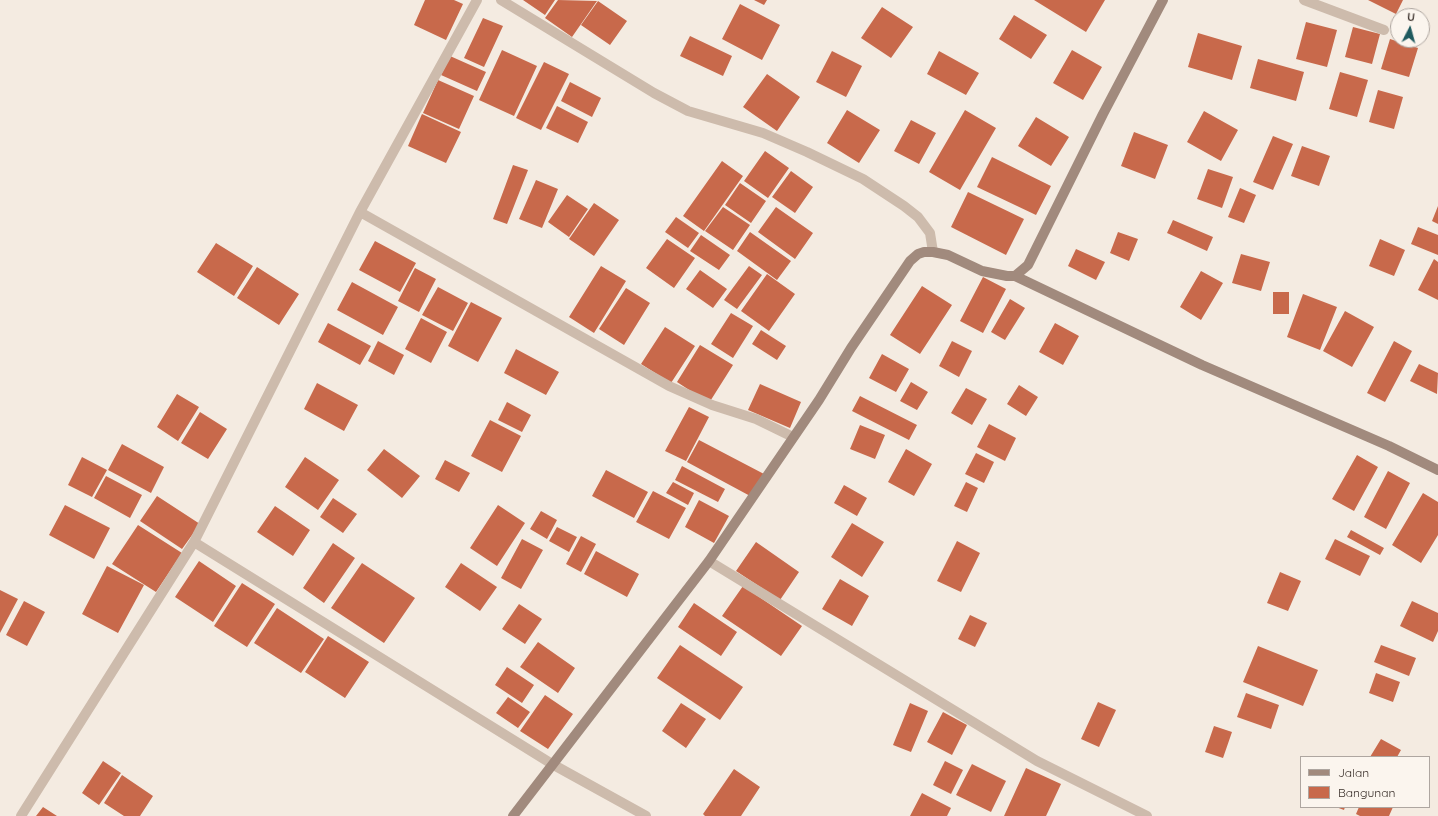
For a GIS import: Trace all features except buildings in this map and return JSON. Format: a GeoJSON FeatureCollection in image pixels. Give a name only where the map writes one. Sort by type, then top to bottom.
{"type":"FeatureCollection","features":[{"type":"Feature","properties":{"kind":"street"},"geometry":{"type":"LineString","coordinates":[[21,816],[194,542],[360,212],[477,0]]}},
{"type":"Feature","properties":{"kind":"street"},"geometry":{"type":"LineString","coordinates":[[501,0],[654,93],[688,110],[763,133],[863,179],[918,217],[930,233],[934,252]]}},
{"type":"Feature","properties":{"kind":"street"},"geometry":{"type":"LineString","coordinates":[[1015,276],[1028,265],[1036,251],[1103,114],[1163,0]]}},
{"type":"Feature","properties":{"kind":"street"},"geometry":{"type":"LineString","coordinates":[[1304,0],[1384,30]]}},
{"type":"Feature","properties":{"kind":"street"},"geometry":{"type":"LineString","coordinates":[[360,212],[679,391],[712,405],[756,419],[793,437]]}},
{"type":"Feature","properties":{"kind":"street"},"geometry":{"type":"LineString","coordinates":[[513,816],[709,561],[910,261],[918,254],[924,252],[934,252],[948,255],[982,271],[1015,276],[1202,364],[1438,470]]}},
{"type":"Feature","properties":{"kind":"street"},"geometry":{"type":"LineString","coordinates":[[194,542],[552,764],[646,816]]}},
{"type":"Feature","properties":{"kind":"street"},"geometry":{"type":"LineString","coordinates":[[709,561],[1037,761],[1147,816]]}}]}
